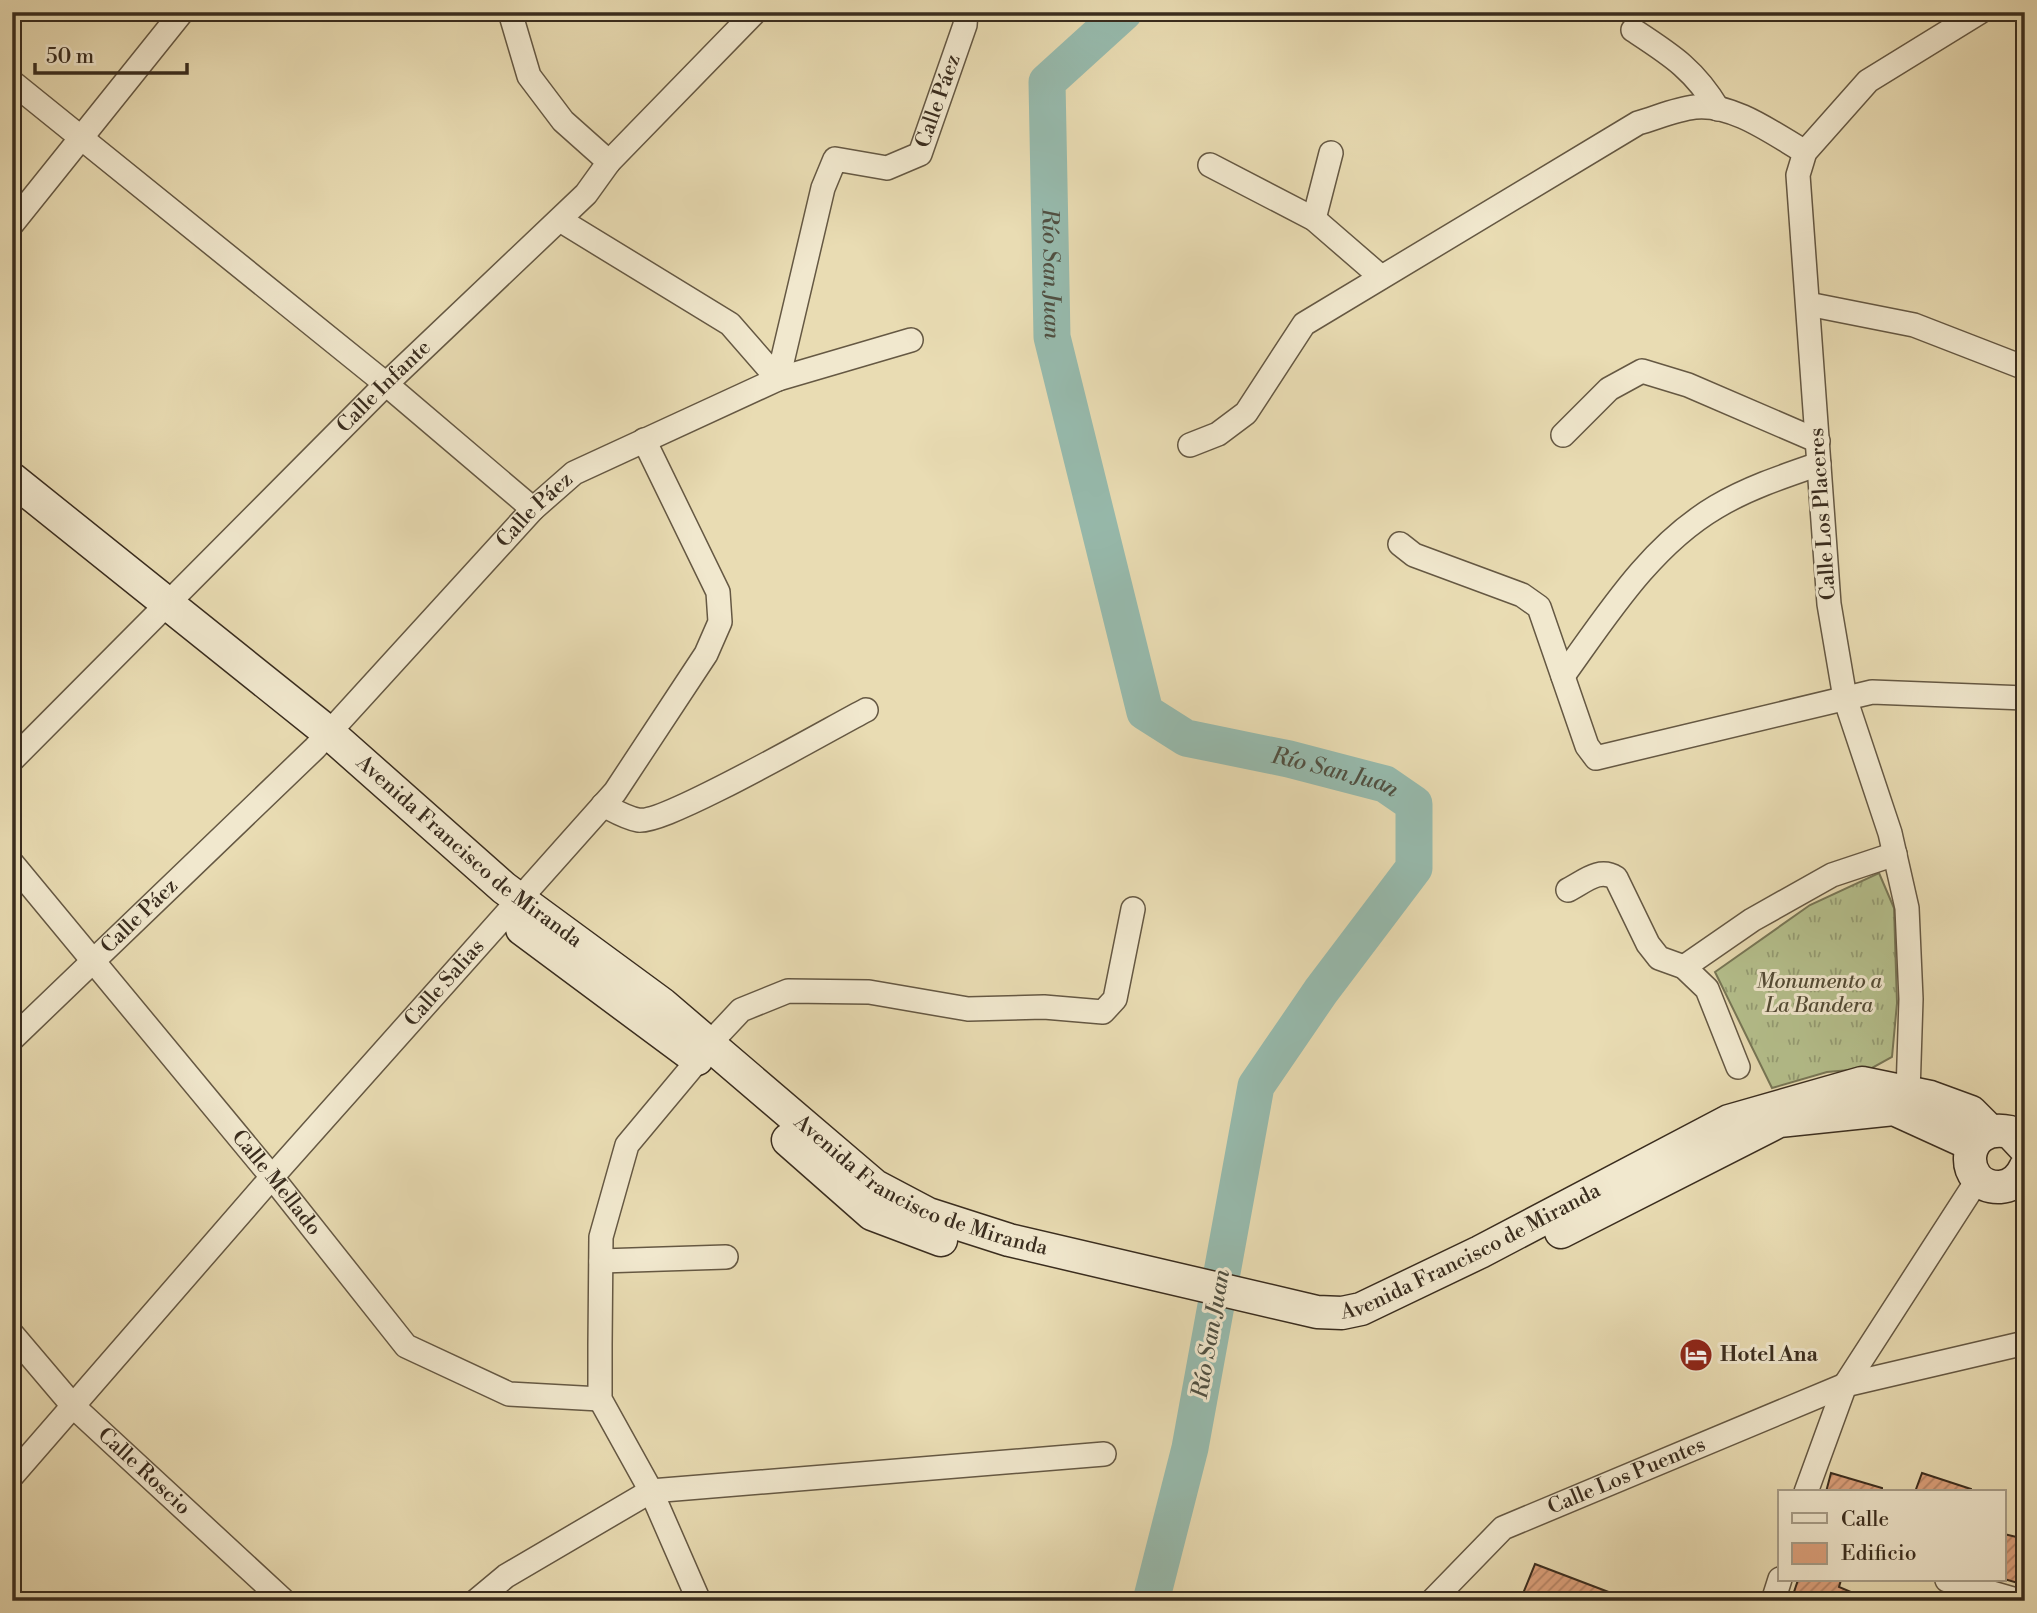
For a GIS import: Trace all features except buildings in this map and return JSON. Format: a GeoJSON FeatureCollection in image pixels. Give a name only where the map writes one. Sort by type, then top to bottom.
{"type":"FeatureCollection","features":[{"type":"Feature","properties":{"kind":"main road","name":"Avenida Francisco de Miranda"},"geometry":{"type":"LineString","coordinates":[[12,479],[160,611]]}},
{"type":"Feature","properties":{"kind":"main road","name":"Avenida Francisco de Miranda"},"geometry":{"type":"LineString","coordinates":[[12,506],[160,611],[322,740],[512,908],[703,1052],[872,1214],[958,1247],[1125,1275],[1317,1319],[1343,1332],[1369,1330],[1779,1121],[1894,1109],[2011,1141]]}},
{"type":"Feature","properties":{"kind":"main road","name":"Avenida Francisco de Miranda"},"geometry":{"type":"LineString","coordinates":[[1317,1319],[1361,1309],[1480,1252],[1728,1121],[1862,1083],[1908,1093],[1971,1112],[2011,1141]]}},
{"type":"Feature","properties":{"kind":"main road"},"geometry":{"type":"LineString","coordinates":[[2008,1184],[1970,1163],[2011,1141]]}},
{"type":"Feature","properties":{"kind":"street"},"geometry":{"type":"LineString","coordinates":[[12,225],[182,12]]}},
{"type":"Feature","properties":{"kind":"street"},"geometry":{"type":"LineString","coordinates":[[510,12],[529,76],[563,121],[609,162]]}},
{"type":"Feature","properties":{"kind":"street","name":"Calle Infante"},"geometry":{"type":"LineString","coordinates":[[12,760],[386,384],[586,194],[609,162],[755,12]]}},
{"type":"Feature","properties":{"kind":"street","name":"Calle Páez"},"geometry":{"type":"LineString","coordinates":[[12,1039],[322,740],[533,509],[574,473],[778,379],[823,188],[835,159],[887,168],[920,154],[965,25],[966,12]]}},
{"type":"Feature","properties":{"kind":"street"},"geometry":{"type":"LineString","coordinates":[[1191,445],[1218,434],[1246,412],[1304,324],[1638,123],[1696,107],[1718,109],[1745,118],[1805,152],[1868,81],[1980,12]]}},
{"type":"Feature","properties":{"kind":"street"},"geometry":{"type":"LineString","coordinates":[[1633,30],[1680,61],[1701,81],[1718,109]]}},
{"type":"Feature","properties":{"kind":"street"},"geometry":{"type":"LineString","coordinates":[[12,82],[386,384],[533,509]]}},
{"type":"Feature","properties":{"kind":"street","name":"Calle Los Placeres"},"geometry":{"type":"LineString","coordinates":[[1805,152],[1798,175],[1829,604],[1845,698],[1895,854],[1907,908],[1911,999],[1908,1093]]}},
{"type":"Feature","properties":{"kind":"street"},"geometry":{"type":"LineString","coordinates":[[1314,219],[1331,153]]}},
{"type":"Feature","properties":{"kind":"street"},"geometry":{"type":"LineString","coordinates":[[1210,165],[1314,219],[1381,277]]}},
{"type":"Feature","properties":{"kind":"street"},"geometry":{"type":"LineString","coordinates":[[560,220],[730,324],[778,379],[911,340]]}},
{"type":"Feature","properties":{"kind":"street"},"geometry":{"type":"LineString","coordinates":[[1808,304],[1914,326],[2025,368]]}},
{"type":"Feature","properties":{"kind":"street"},"geometry":{"type":"LineString","coordinates":[[1563,435],[1609,389],[1642,371],[1688,385],[1818,441]]}},
{"type":"Feature","properties":{"kind":"street","name":"Calle Salias"},"geometry":{"type":"LineString","coordinates":[[12,1476],[272,1177],[603,805],[706,654],[720,622],[718,592],[644,440]]}},
{"type":"Feature","properties":{"kind":"street"},"geometry":{"type":"LineString","coordinates":[[1563,676],[1659,550],[1714,508],[1764,483],[1819,464]]}},
{"type":"Feature","properties":{"kind":"street"},"geometry":{"type":"LineString","coordinates":[[1399,544],[1414,555],[1522,595],[1539,607],[1587,746],[1596,758],[1872,692],[2025,698]]}},
{"type":"Feature","properties":{"kind":"street"},"geometry":{"type":"LineString","coordinates":[[603,805],[639,821],[661,817],[755,771],[866,710]]}},
{"type":"Feature","properties":{"kind":"street"},"geometry":{"type":"LineString","coordinates":[[1684,967],[1752,920],[1832,875],[1895,854]]}},
{"type":"Feature","properties":{"kind":"street","name":"Calle Mellado"},"geometry":{"type":"LineString","coordinates":[[12,863],[272,1177],[406,1346],[509,1394],[600,1399]]}},
{"type":"Feature","properties":{"kind":"street"},"geometry":{"type":"LineString","coordinates":[[1568,890],[1600,872],[1607,872],[1616,878],[1648,944],[1659,958],[1684,967],[1707,989],[1738,1067]]}},
{"type":"Feature","properties":{"kind":"street"},"geometry":{"type":"LineString","coordinates":[[699,1601],[651,1490],[600,1399],[601,1237],[627,1145],[741,1010],[788,991],[869,992],[968,1009],[1044,1007],[1104,1012],[1115,999],[1133,909]]}},
{"type":"Feature","properties":{"kind":"street"},"geometry":{"type":"LineString","coordinates":[[1807,1490],[1845,1385],[2008,1184]]}},
{"type":"Feature","properties":{"kind":"street"},"geometry":{"type":"LineString","coordinates":[[601,1261],[726,1257]]}},
{"type":"Feature","properties":{"kind":"street","name":"Calle Roscio"},"geometry":{"type":"LineString","coordinates":[[12,1334],[74,1407],[284,1601]]}},
{"type":"Feature","properties":{"kind":"street","name":"Calle Los Puentes"},"geometry":{"type":"LineString","coordinates":[[1432,1601],[1503,1528],[1845,1385],[2025,1343]]}},
{"type":"Feature","properties":{"kind":"street"},"geometry":{"type":"LineString","coordinates":[[476,1601],[506,1576],[651,1490],[1104,1454]]}},
{"type":"Feature","properties":{"kind":"street"},"geometry":{"type":"LineString","coordinates":[[1773,1601],[1779,1582]]}},
{"type":"Feature","properties":{"kind":"street"},"geometry":{"type":"LineString","coordinates":[[1954,1582],[2020,1601]]}},
{"type":"Feature","properties":{"kind":"green space","name":"Monumento a La Bandera"},"geometry":{"type":"Polygon","coordinates":[[[1879,873],[1894,908],[1897,1003],[1892,1057],[1872,1068],[1827,1072],[1772,1088],[1715,972],[1810,905],[1879,873]]]}},
{"type":"Feature","properties":{"kind":"waterway","name":"Río San Juan"},"geometry":{"type":"LineString","coordinates":[[1124,12],[1047,82],[1052,337],[1145,712],[1186,738],[1289,759],[1385,784],[1414,804],[1414,868],[1321,991],[1256,1086],[1190,1448],[1151,1601]]}},
{"type":"Feature","properties":{"kind":"place","name":"Hotel Ana"},"geometry":{"type":"Point","coordinates":[1696,1355]}}]}
